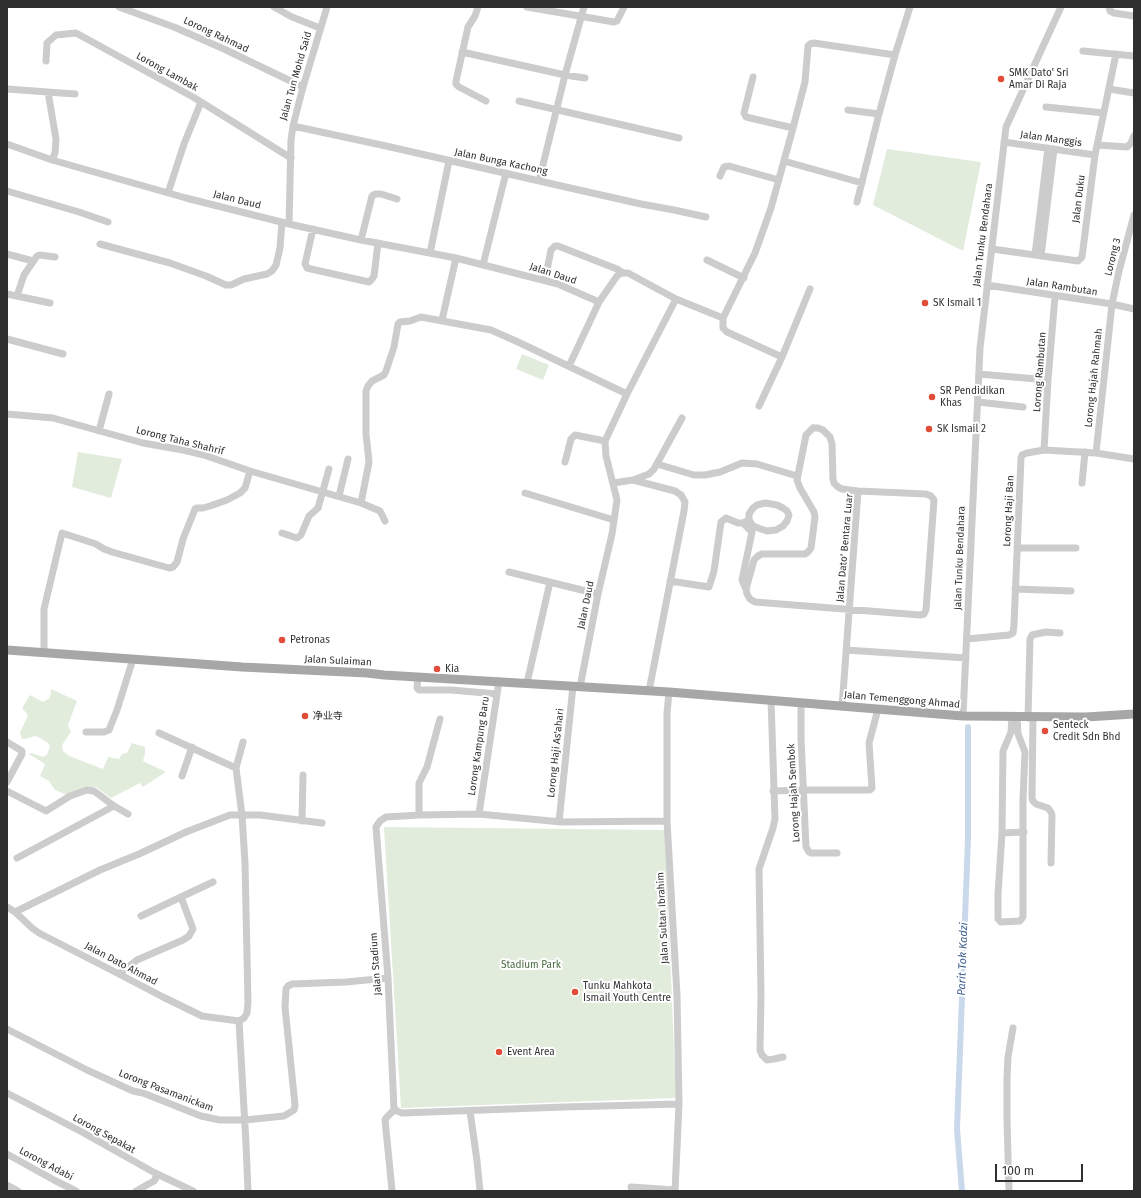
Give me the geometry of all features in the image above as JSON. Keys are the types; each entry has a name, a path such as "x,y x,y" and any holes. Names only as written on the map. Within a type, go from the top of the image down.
{"main road":[{"name":"Jalan Sulaiman","path":"7,650 248,667 669,692"},
{"name":"Jalan Temenggong Ahmad","path":"669,692 771,700 801,704 963,716 1086,718 1134,714"}],"street":[{"name":"Lorong Rahmad","path":"119,7 174,27 303,87"},
{"path":"274,7 292,17 320,28"},
{"name":"Jalan Tun Mohd Said","path":"100,244 170,263 226,285 231,285 244,278 267,274 272,271 276,265 285,223 291,158 292,126 326,7"},
{"path":"478,7 475,16 468,27 456,84 459,88 486,101"},
{"path":"527,7 614,22 617,21 624,7"},
{"path":"539,181 565,75 584,7"},
{"path":"857,202 895,54 910,7"},
{"name":"Jalan Tunku Bendahara","path":"963,716 980,348 1006,126 1061,7"},
{"path":"1108,7 1110,11 1114,13 1134,16"},
{"name":"Lorong Lambak","path":"46,61 47,43 56,35 76,33 201,102 291,158"},
{"path":"782,357 727,332 723,328 723,318 744,278 763,234 805,82 808,46 810,44 814,44 895,54"},
{"path":"1083,51 1134,56"},
{"path":"462,52 565,75 585,78"},
{"name":"Jalan Duku","path":"992,249 1078,261 1082,257 1095,155 1116,54"},
{"path":"753,77 744,113 746,117 793,128"},
{"path":"7,89 75,94"},
{"path":"1109,89 1134,93"},
{"path":"48,92 56,139 55,153 52,160"},
{"path":"519,101 679,138"},
{"path":"168,193 184,144 201,102"},
{"path":"1046,107 1104,113"},
{"path":"848,110 879,114"},
{"name":"Jalan Bunga Kachong","path":"292,126 706,218"},
{"path":"1098,145 1127,147 1131,143 1134,136"},
{"name":"Jalan Manggis","path":"1004,142 1095,155"},
{"name":"Jalan Daud","path":"7,144 52,160 168,193 285,223 361,240 456,258 545,280 558,284 599,302"},
{"path":"1038,255 1051,149"},
{"path":"430,253 449,161"},
{"path":"784,161 862,183"},
{"path":"720,176 724,167 729,166 779,180"},
{"path":"483,265 506,173"},
{"path":"7,191 108,222"},
{"path":"361,240 372,196 375,194 381,194 397,199"},
{"name":"Lorong 3","path":"1112,304 1134,215"},
{"path":"313,229 305,264 307,268 369,282 374,276 378,243"},
{"path":"545,280 551,250 555,246 617,269 622,273"},
{"path":"7,254 33,261"},
{"path":"17,296 24,275 37,256 55,257"},
{"path":"442,320 456,258"},
{"path":"707,260 744,278"},
{"path":"569,366 599,302 617,276 622,273 628,273 676,299 723,318"},
{"name":"Jalan Rambutan","path":"987,285 1112,304 1134,309"},
{"path":"759,406 782,357 810,289"},
{"path":"7,294 50,303"},
{"name":"Lorong Rambutan","path":"1044,450 1055,296"},
{"name":"Jalan Daud","path":"576,686 612,534 617,500 606,456 606,441 627,394 676,299"},
{"name":"Lorong Hajah Rahmah","path":"1096,453 1112,304"},
{"path":"361,502 369,462 367,445 366,391 372,381 384,375 386,371 394,347 398,324 400,322 410,321 421,316 491,330 627,394"},
{"path":"7,339 63,354"},
{"path":"979,374 1048,380"},
{"path":"99,431 109,394"},
{"path":"978,402 1024,407"},
{"name":"Lorong Taha Shahrif","path":"7,414 53,418 143,443 204,455 250,471 361,502 380,511 385,521"},
{"path":"613,483 633,480 649,474 657,464 682,418"},
{"path":"746,589 754,560 758,556 762,554 805,554 811,548 815,517 814,512 797,483 797,476 806,436 813,428 818,428 827,433 830,437 832,444 834,483 842,489 858,490"},
{"path":"565,462 571,439 575,435 606,441"},
{"name":"Lorong Haji Ban","path":"967,640 1009,635 1012,633 1014,625 1022,456 1027,453 1044,450 1096,453 1134,459"},
{"path":"1082,483 1085,452"},
{"path":"339,496 348,459"},
{"path":"657,464 694,475 705,475 720,472 742,463 757,464 797,476"},
{"path":"282,533 297,538 303,532 309,516 318,508 329,469"},
{"path":"44,653 44,609 62,534 96,544 112,552 169,568 173,567 177,562 183,539 195,509 203,508 227,500 240,493 245,488 250,471"},
{"path":"633,480 676,491 681,495 685,502 649,691"},
{"name":"Jalan Dato' Bentara Luar","path":"842,707 846,650 849,610 858,490 926,494 931,496 934,500 934,504 926,610 924,614 920,615 849,610"},
{"path":"525,493 614,520"},
{"path":"670,581 709,587 714,571 721,522 726,518 746,522 767,531 776,530 783,526 787,521 788,515 783,508 777,505 765,503 757,505 753,508 746,522"},
{"path":"746,522 752,532 742,580 750,599 755,602 849,610"},
{"path":"1017,548 1076,548"},
{"path":"509,572 598,594"},
{"path":"527,683 550,582"},
{"path":"1015,590 1071,591"},
{"path":"1051,863 1052,815 1048,808 1036,804 1032,798 1030,639 1032,635 1046,632 1060,633"},
{"path":"846,650 966,658"},
{"path":"86,732 104,732 109,730 133,659"},
{"path":"418,677 418,690 451,690 497,694"},
{"path":"451,690 453,679"},
{"name":"Lorong Kampung Baru","path":"480,814 499,681"},
{"name":"Lorong Haji As'ahari","path":"559,822 576,686"},
{"name":"Jalan Sultan Ibrahim","path":"669,692 667,713 667,821 676,988 679,1104 675,1191"},
{"path":"771,700 774,823 759,869 761,995 760,1050 762,1055 768,1060 783,1057"},
{"name":"Lorong Hajah Sembok","path":"801,704 801,739 806,847 811,853 837,852"},
{"path":"773,791 870,790 872,788 869,744 878,710"},
{"path":"1014,717 1018,734 1025,752 1023,917 1020,921 1001,922 998,919 1002,833 1003,751 1014,717"},
{"path":"419,815 419,783 427,767 440,719"},
{"path":"160,732 236,768"},
{"path":"7,742 22,751 22,754 7,782"},
{"path":"243,742 236,768 242,815 245,863 248,1002 247,1014 244,1018 236,1020 245,1120 248,1191"},
{"path":"182,776 192,747"},
{"path":"302,821 303,775"},
{"path":"7,791 46,811 70,796 91,790 98,793 114,806 128,814"},
{"path":"17,858 114,806"},
{"name":"Jalan Stadium","path":"395,1109 388,978 376,826 380,821 386,817 480,814 559,822 667,821"},
{"path":"15,912 100,870 186,832 230,815 260,815 322,823"},
{"path":"1002,833 1024,832"},
{"path":"141,916 213,882"},
{"path":"119,974 137,960 189,936 193,929 181,897"},
{"name":"Jalan Dato Ahmad","path":"7,908 15,912 39,933 163,997 202,1016 236,1020"},
{"name":"Lorong Pasamanickam","path":"7,1029 87,1070 133,1091 143,1093 201,1116 214,1119 245,1120 284,1116 294,1110 295,1105 286,1007 286,989 288,986 292,984 346,982 388,978"},
{"path":"1010,1191 1007,1120 1008,1057 1013,1028"},
{"name":"Lorong Sepakat","path":"7,1093 82,1132 155,1173 193,1191"},
{"path":"392,1190 385,1120 395,1109 402,1113 679,1104"},
{"path":"470,1111 480,1191"},
{"name":"Lorong Adabi","path":"7,1154 76,1191"},
{"path":"136,1191 154,1181 156,1178 155,1173"},
{"path":"7,1185 18,1191"},
{"path":"631,1187 675,1191"}],"green space":[{"path":"887,149 981,162 963,251 873,205"},
{"path":"522,354 549,365 543,380 516,369"},
{"path":"78,452 122,459 111,498 72,487"},
{"path":"51,689 77,701 68,725 71,732 62,745 63,751 69,756 103,769 108,757 119,759 122,754 127,753 132,743 145,747 143,761 166,772 143,787 140,783 111,798 96,787 88,787 67,795 55,790 49,781 40,776 45,764 29,754 31,753 43,757 47,755 50,746 48,743 35,736 22,739 20,733 28,715 22,708 30,695 43,702 50,698"},
{"name":"Stadium Park","path":"384,827 665,830 676,1098 401,1108"}],"waterway":[{"name":"Parit Tok Kadzi","path":"962,1191 957,1129 968,839 968,727"}],"place":[{"name":"SMK Dato' Sri Amar Di Raja","path":"1001,79"},
{"name":"SK Ismail 1","path":"925,303"},
{"name":"SR Pendidikan Khas","path":"932,397"},
{"name":"SK Ismail 2","path":"929,429"},
{"name":"Petronas","path":"282,640"},
{"name":"Kia","path":"437,669"},
{"name":"净业寺","path":"305,716"},
{"name":"Senteck Credit Sdn Bhd","path":"1045,731"},
{"name":"Tunku Mahkota Ismail Youth Centre","path":"575,992"},
{"name":"Event Area","path":"499,1052"}]}
